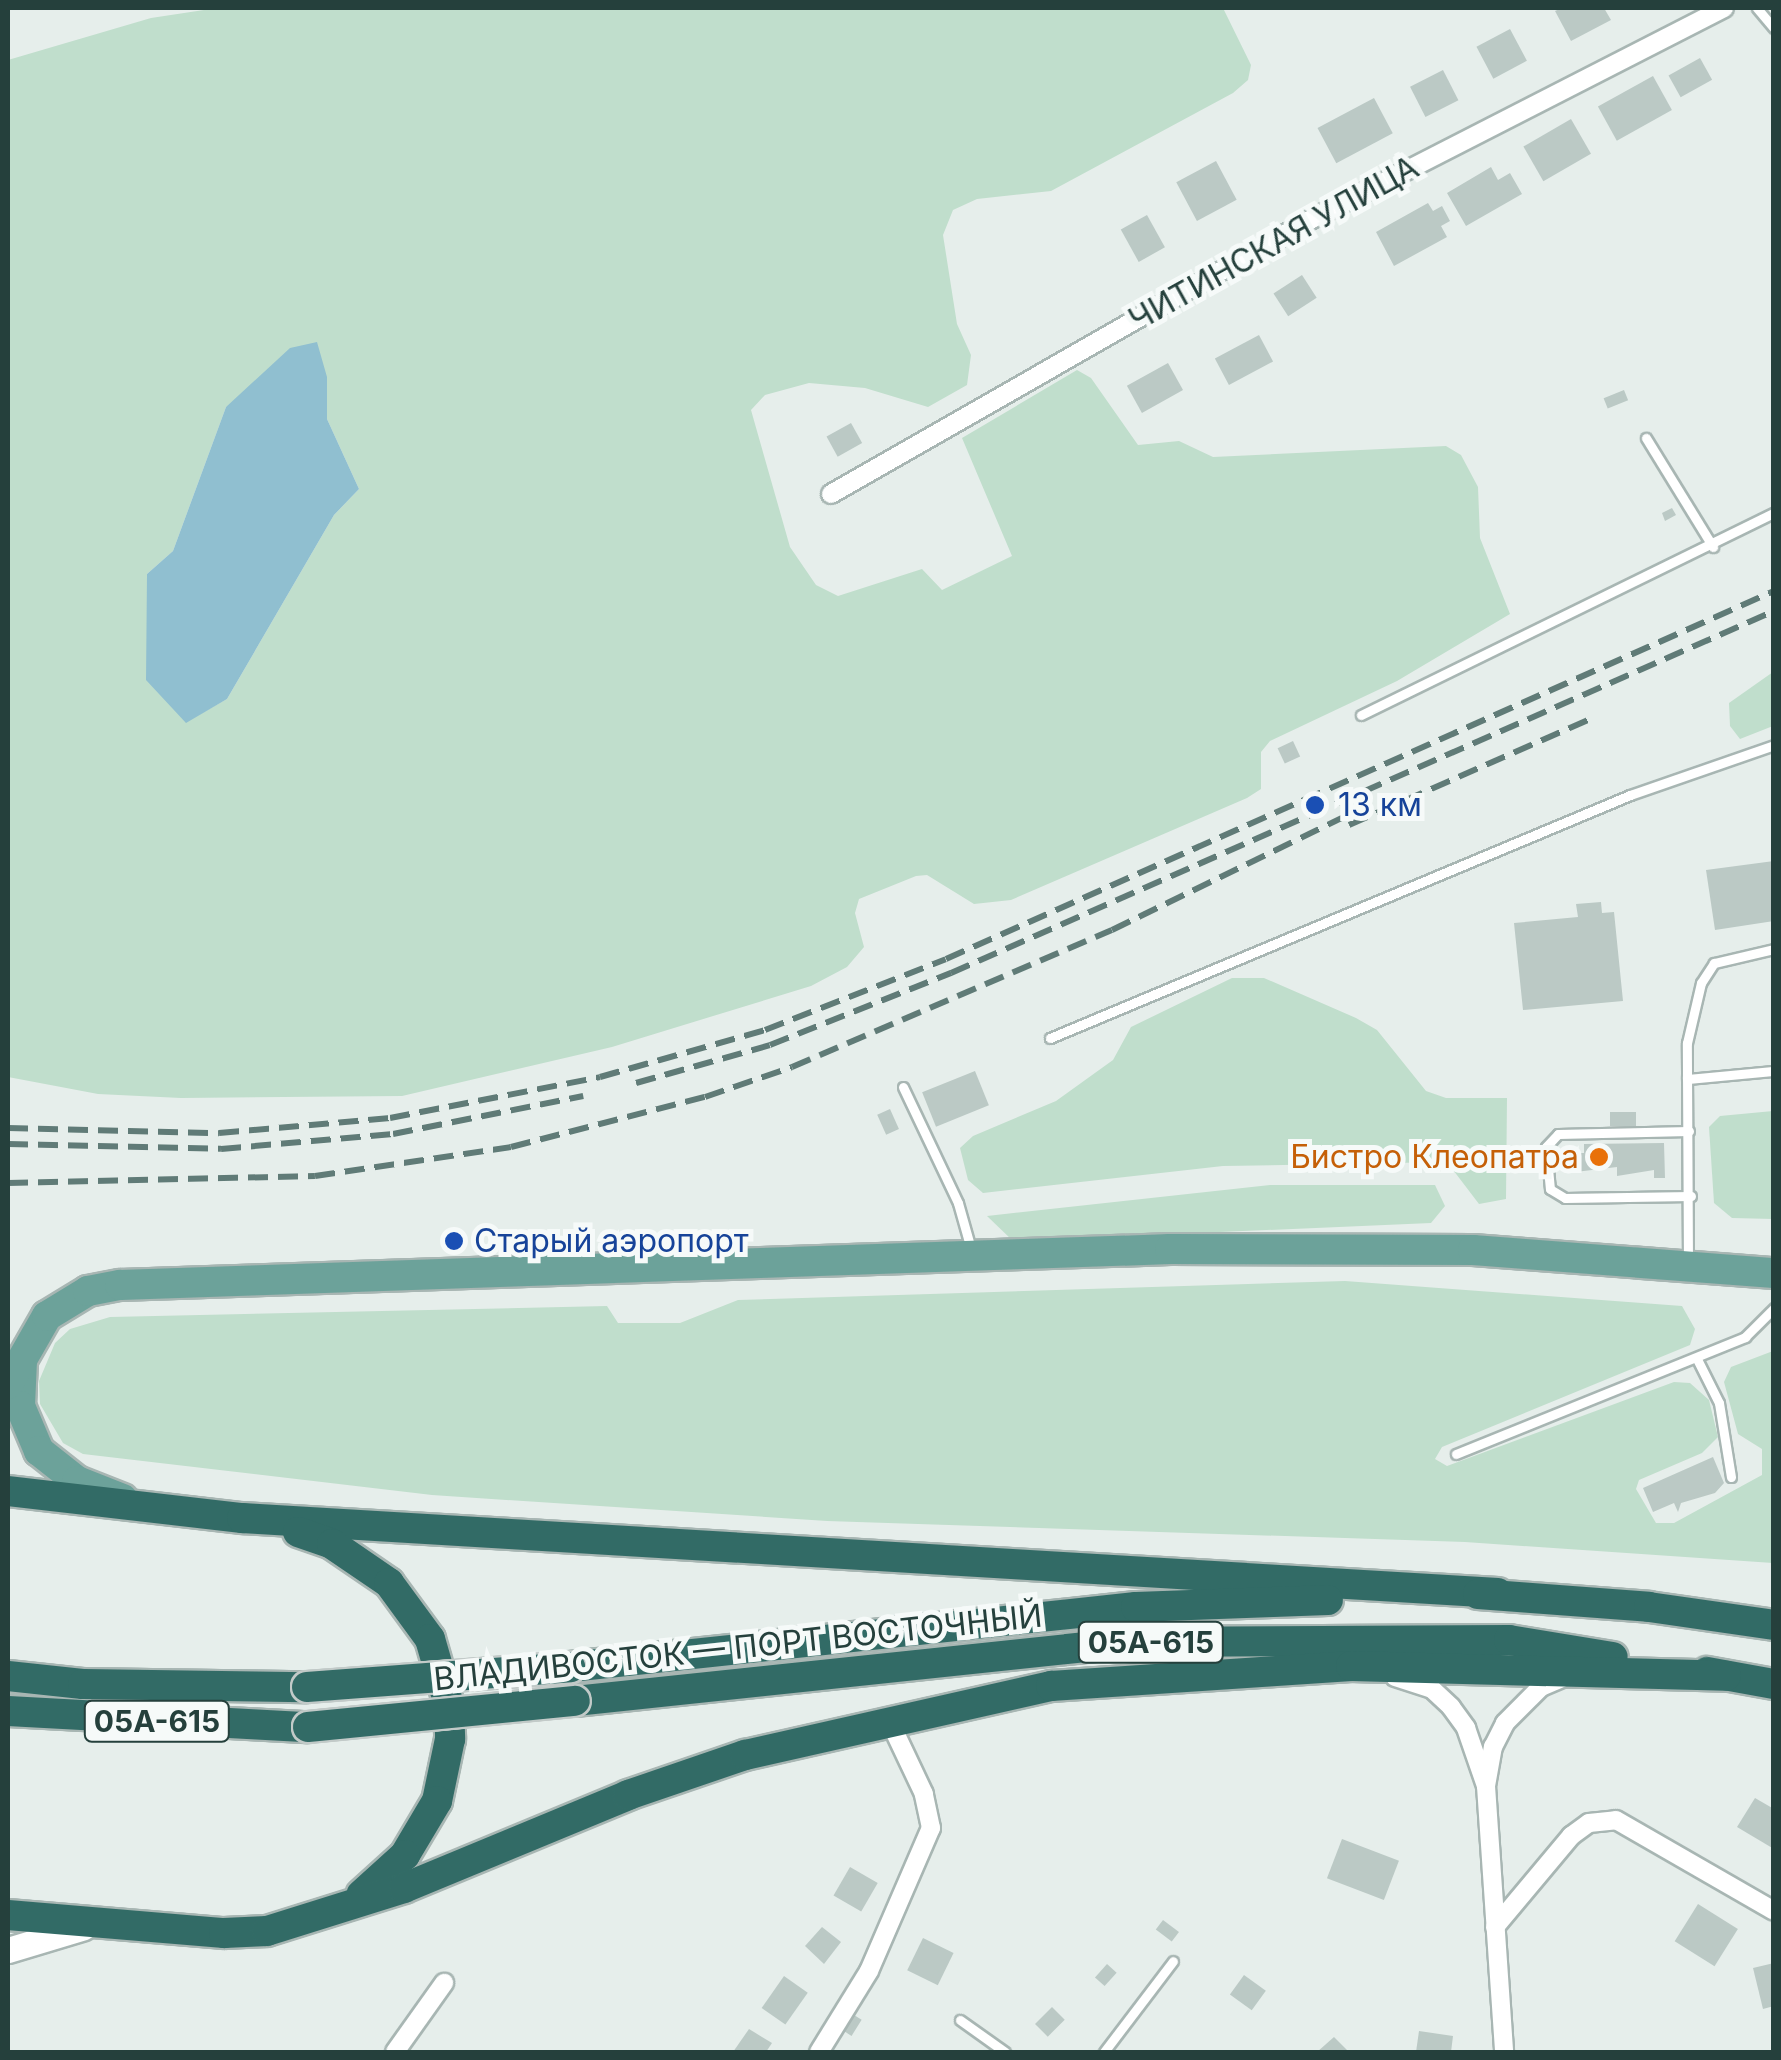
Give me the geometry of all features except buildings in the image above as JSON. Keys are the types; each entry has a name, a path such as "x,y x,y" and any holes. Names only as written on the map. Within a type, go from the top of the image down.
{"highway":[{"path":"8,1491 242,1518 1498,1593"},
{"path":"242,1518 332,1544 389,1583 430,1639 449,1705 446,1771 423,1829 371,1887 302,1922"},
{"name":"ВЛАДИВОСТОК — ПОРТ ВОСТОЧНЫЙ","path":"8,1676 83,1684 307,1687 570,1667 1136,1607 1498,1593 1774,1626"},
{"name":"ВЛАДИВОСТОК — ПОРТ ВОСТОЧНЫЙ","path":"8,1711 308,1727 1134,1642 1370,1636 1509,1640 1774,1684"},
{"path":"8,1914 224,1934 302,1922 404,1888 628,1794 745,1754 1051,1686 1350,1666 1726,1676"}],"main road":[{"path":"8,1384 37,1329 60,1306 104,1287 973,1256 1454,1250 1774,1273"},
{"path":"23,1358 20,1406 39,1450 76,1481 145,1507"},
{"path":"8,1950 94,1924"}],"street":[{"name":"ЧИТИНСКАЯ УЛИЦА","path":"831,494 1310,220 1724,8"},
{"path":"1350,1666 1432,1689 1466,1728 1486,1786"},
{"path":"1504,2052 1486,1786 1493,1747 1506,1723 1541,1688 1576,1672"},
{"path":"818,2052 869,1971 931,1828 924,1794 889,1720"},
{"path":"1495,1926 1572,1836 1588,1823 1616,1820 1774,1911"},
{"path":"395,2052 444,1983"}],"lane":[{"path":"1758,8 1774,28"},
{"path":"1646,438 1713,547"},
{"path":"1361,716 1713,547 1774,513"},
{"path":"1050,1038 1630,795 1774,745"},
{"path":"1688,1264 1687,1079 1700,982 1714,964 1774,949"},
{"path":"1687,1079 1774,1070"},
{"path":"902,1087 958,1203 973,1256"},
{"path":"1689,1131 1558,1134 1546,1147 1550,1188 1565,1198 1690,1196"},
{"path":"1456,1454 1745,1337 1774,1308"},
{"path":"1697,1359 1720,1403 1731,1477"},
{"path":"1104,2052 1173,1961"},
{"path":"960,2020 1005,2052"}],"green space":[{"path":"217,8 1223,8 1251,65 1248,80 1233,93 1051,191 977,199 953,210 943,235 957,324 971,355 967,385 928,407 865,388 809,383 765,395 751,410 790,547 816,585 838,596 922,569 942,590 1012,556 962,438 1077,370 1091,378 1138,445 1179,441 1213,457 1446,446 1461,455 1478,487 1480,538 1510,614 1397,681 1270,741 1261,752 1261,789 1247,798 1011,900 974,904 927,875 859,899 855,913 864,947 847,967 811,986 612,1047 402,1096 181,1098 98,1094 8,1077 8,60 151,18","holes":["327,377 327,419 359,489 334,515 227,699 186,722 147,574 173,551 226,407"]},
{"path":"1773,672 1773,726 1740,739 1730,726 1729,703"},
{"path":"1232,978 1264,978 1377,1030 1426,1091 1446,1098 1507,1098 1506,1199 1479,1204 1447,1162 1223,1166 983,1193 968,1180 960,1148 973,1136 1056,1101 1113,1060 1131,1027"},
{"path":"1773,1111 1773,1219 1732,1218 1714,1203 1709,1127 1720,1116"},
{"path":"1270,1185 1435,1185 1445,1206 1431,1223 1013,1241 987,1216"},
{"path":"1345,1281 1682,1306 1695,1329 1690,1345 1442,1447 1435,1459 1447,1466 1674,1382 1690,1383 1709,1400 1718,1437 1702,1453 1639,1480 1636,1489 1656,1523 1674,1523 1762,1475 1762,1449 1738,1434 1724,1382 1731,1367 1773,1351 1773,1563 1465,1542 827,1521 432,1495 83,1454 63,1443 40,1404 39,1381 55,1343 70,1329 110,1317 607,1306 618,1323 680,1323 738,1300"}],"water":[{"path":"317,342 327,377 327,419 359,489 334,515 227,699 186,723 146,680 147,574 173,551 226,407 290,348"}],"railway":[{"path":"8,1128 219,1133 390,1118 600,1077 765,1030 946,959 1774,591"},
{"path":"636,1083 770,1045 951,973 1774,611"},
{"path":"1349,825 1588,720"},
{"path":"8,1183 315,1176 511,1147 705,1097 792,1067 1112,930 1362,808"},
{"path":"8,1144 221,1149 393,1134 583,1096"}],"place":[{"name":"13 км","path":"1315,805"},
{"name":"Бистро Клеопатра","path":"1599,1157"},
{"name":"Старый аэропорт","path":"454,1241"}]}
